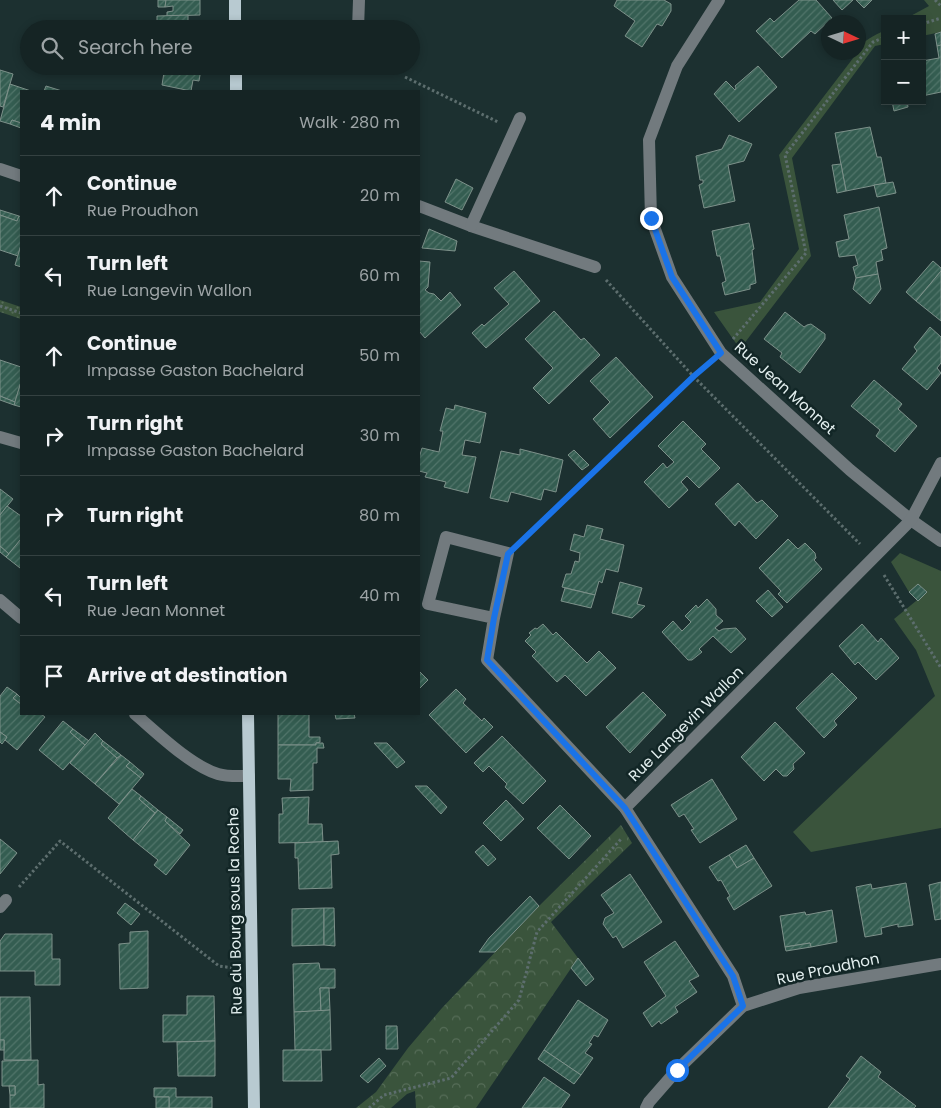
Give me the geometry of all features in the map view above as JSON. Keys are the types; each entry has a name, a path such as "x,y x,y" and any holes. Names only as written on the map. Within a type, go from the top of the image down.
{"main road":[{"path":"235,0 235,20"},
{"path":"236,75 236,90"},
{"name":"Rue du Bourg sous la Roche","path":"248,715 254,1108"}],"street":[{"path":"358,20 359,0"},
{"name":"Rue Jean Monnet","path":"719,0 677,66 649,140 651,218 672,277 721,353 850,470 911,520 941,541"},
{"path":"471,226 520,118"},
{"path":"0,170 20,176"},
{"path":"420,206 471,226 594,267"},
{"path":"0,437 20,443"},
{"name":"Rue Langevin Wallon","path":"625,808 911,520 941,463"},
{"path":"494,618 428,604 446,538 508,554 487,660 625,808 733,976 743,1006"},
{"path":"0,600 20,617"},
{"path":"136,715 175,748 204,768 218,774 249,776"},
{"name":"Rue Proudhon","path":"646,1108 677,1070 743,1006 799,988 941,964"}],"path":[{"path":"935,0 941,6"},
{"path":"926,23 941,18"},
{"path":"508,554 694,376 721,353 806,253 785,154 873,42 881,39"},
{"path":"402,75 514,130"},
{"path":"594,267 694,376 874,558 941,668"},
{"path":"0,306 20,313"},
{"path":"370,1108 384,1095 451,1078 519,1000 537,932 635,824"},
{"path":"3,904 60,841 219,966 252,970"}],"green space":[{"path":"924,0 941,0 941,32 926,35 926,15 912,15 929,6"},
{"path":"881,32 881,45 875,46 866,58 866,41"},
{"path":"852,60 865,60 792,158 811,256 740,349 714,312 760,302 799,249 779,155"},
{"path":"0,300 20,307 20,319 0,312"},
{"path":"900,553 941,571 941,828 811,852 793,832 935,696 916,650 894,619 927,592 918,584 909,592 891,562"},
{"path":"621,825 632,843 551,922 578,958 476,1108 416,1108 415,1091 407,1094 391,1108 356,1108 376,1092 408,1048 442,1008 539,906"}],"building":[{"path":"158,0 166,0 165,7 158,7"},
{"path":"166,0 200,0 200,15 167,16 167,12 173,11 173,6 165,7"},
{"path":"617,0 664,0 671,4 671,11 662,26 657,24 642,47 625,36 635,21 614,6"},
{"path":"799,0 816,0 829,15 821,15 821,28 815,34 811,31 782,58 756,31 770,18 774,22"},
{"path":"833,0 853,0 842,10"},
{"path":"856,0 872,0 864,8"},
{"path":"188,15 188,20 157,20 157,16"},
{"path":"941,32 941,45 937,46 935,34"},
{"path":"941,45 941,92 926,95 926,60 939,58 937,46"},
{"path":"758,66 777,87 739,122 714,94 726,81 735,90 735,86"},
{"path":"0,70 13,74 3,107 0,106"},
{"path":"164,75 200,75 199,81 193,80 191,90 162,85"},
{"path":"10,84 28,90 20,90 20,123 12,120 10,124 0,121"},
{"path":"46,86 59,90 44,90"},
{"path":"893,105 908,105 908,107 894,111"},
{"path":"12,120 20,123 20,128 10,124"},
{"path":"870,127 877,157 881,157 886,183 846,191 835,133"},
{"path":"729,135 752,144 744,161 728,165 735,201 704,208 699,185 703,183 703,180 700,180 696,156 722,149"},
{"path":"841,164 846,191 837,193 832,165"},
{"path":"456,179 473,188 462,210 445,202"},
{"path":"893,182 896,193 877,197 874,185"},
{"path":"879,207 887,248 881,250 883,260 876,262 878,274 856,278 853,267 858,265 855,255 839,257 836,242 849,239 844,215"},
{"path":"0,210 19,216 17,221 0,215"},
{"path":"0,215 17,221 20,216 20,249 18,256 0,250"},
{"path":"749,223 754,249 752,250 756,283 750,285 750,289 725,295 722,283 726,281 720,256 717,256 712,231"},
{"path":"429,229 457,241 455,251 422,248"},
{"path":"20,248 20,267 15,265"},
{"path":"420,261 430,262 428,287 425,290 434,294 441,301 450,292 461,305 425,338 420,332"},
{"path":"933,261 941,268 941,271 916,301 906,292"},
{"path":"514,271 540,301 486,348 472,333 482,324 484,326 509,304 494,288"},
{"path":"941,271 941,321 916,301"},
{"path":"878,274 881,289 870,304 853,289 856,278"},
{"path":"554,311 581,340 584,338 600,355 549,404 533,388 553,368 525,339"},
{"path":"785,312 804,327 811,324 825,334 825,339 800,373 780,357 782,353 764,339"},
{"path":"930,327 941,337 941,363 937,368 941,373 927,390 902,369 917,351 914,347"},
{"path":"616,357 653,397 610,438 593,419 610,402 590,381"},
{"path":"0,360 20,367 20,385 15,402 0,396"},
{"path":"874,380 902,404 898,409 917,426 895,452 876,436 880,430 851,406"},
{"path":"20,385 20,407 14,405"},
{"path":"0,396 15,402 14,405 0,400"},
{"path":"455,405 486,413 480,443 465,440 462,455 476,457 468,493 444,487 446,482 425,477 427,473 420,471 422,448 439,452 443,431 440,431 446,408 454,410"},
{"path":"683,421 706,444 701,449 720,468 699,488 687,476 681,482 688,490 669,508 644,482 663,463 667,468 674,462 658,446"},
{"path":"520,449 563,460 556,492 544,489 541,500 511,492 508,502 490,498 501,451 520,455"},
{"path":"574,450 589,465 582,470 568,455"},
{"path":"738,483 757,503 762,500 778,516 756,539 739,521 735,526 715,504"},
{"path":"0,489 13,499 0,515"},
{"path":"7,506 20,515 20,540 9,554 0,546 0,515"},
{"path":"587,525 603,529 600,539 624,545 618,572 606,569 602,583 599,581 595,595 562,587 566,574 571,574 575,561 579,562 580,553 570,550 574,534 584,537"},
{"path":"788,539 798,549 805,543 815,553 816,558 814,560 822,569 787,603 778,594 781,591 759,568"},
{"path":"20,540 20,568 6,557"},
{"path":"0,546 9,554 6,557 0,552"},
{"path":"620,582 642,588 637,604 645,606 632,618 612,613"},
{"path":"918,584 927,592 918,601 909,592"},
{"path":"565,588 595,595 591,608 561,601"},
{"path":"768,590 783,607 772,617 756,601"},
{"path":"707,599 716,609 716,615 723,621 715,628 719,631 736,628 746,639 731,653 713,636 699,649 702,652 692,660 688,660 662,632 673,621 682,631 691,622 685,616 696,605 698,608"},
{"path":"543,624 553,635 556,632 587,663 599,651 616,668 586,696 565,675 557,682 532,656 536,652 525,641 531,635 529,633"},
{"path":"862,624 878,642 881,638 899,658 876,680 858,662 855,665 839,646"},
{"path":"420,672 428,680 420,688"},
{"path":"832,673 857,698 834,721 837,725 824,738 796,708"},
{"path":"7,687 17,694 13,698 20,703 20,715 42,715 45,717 17,750 5,740 7,737 0,732 0,696"},
{"path":"456,689 466,699 463,703 482,721 484,718 493,727 466,753 429,715"},
{"path":"643,692 666,715 630,753 606,727"},
{"path":"17,694 20,697 20,703 13,698"},
{"path":"278,715 309,715 309,737 320,737 320,742 316,743 316,745 278,745"},
{"path":"335,715 354,715 355,718 336,719"},
{"path":"63,721 73,729 70,732 85,745 63,770 39,750"},
{"path":"775,722 805,753 793,764 794,769 787,776 783,776 776,769 764,781 741,757"},
{"path":"73,729 89,741 85,745 70,732"},
{"path":"0,732 7,737 2,744 0,742"},
{"path":"95,733 103,741 101,744 117,758 95,784 70,763"},
{"path":"502,736 546,781 523,804 505,787 507,784 489,766 483,772 474,763"},
{"path":"103,741 121,755 117,758 101,744"},
{"path":"316,743 323,743 324,748 317,748 317,763 313,763 313,790 290,791 291,779 278,779 278,745 316,745"},
{"path":"374,743 387,743 405,762 397,768"},
{"path":"121,755 130,762 126,766 141,778 119,804 95,784"},
{"path":"130,762 144,774 141,778 126,766"},
{"path":"712,779 737,819 700,843 691,830 694,829 684,814 679,817 671,805"},
{"path":"415,786 427,786 447,807 441,814"},
{"path":"132,789 141,796 139,799 155,813 133,840 108,818"},
{"path":"141,796 158,810 155,813 139,799"},
{"path":"309,797 308,824 322,824 323,842 279,843 279,814 283,814 282,798"},
{"path":"506,800 524,819 501,841 483,823"},
{"path":"560,805 591,836 569,859 537,828"},
{"path":"158,810 167,817 165,821 190,845 166,875 154,865 158,860 133,840"},
{"path":"167,817 183,830 180,834 165,821"},
{"path":"0,839 17,853 0,874"},
{"path":"338,841 339,854 331,855 332,888 299,889 298,858 295,858 295,843"},
{"path":"483,845 496,859 488,866 475,852"},
{"path":"746,845 754,858 737,868 729,855"},
{"path":"729,855 737,868 754,858 772,886 734,910 727,898 730,896 721,880 718,881 709,867"},
{"path":"630,874 662,922 623,948 616,936 613,938 603,924 605,918 614,913 601,895"},
{"path":"941,882 941,919 935,920 929,885"},
{"path":"906,883 913,925 898,927 898,924 881,928 882,934 865,937 856,887 871,884 872,889"},
{"path":"530,896 539,906 495,952 479,952 489,938"},
{"path":"125,903 140,914 131,925 117,913"},
{"path":"324,908 324,945 292,946 292,909"},
{"path":"324,908 334,908 335,946 324,945"},
{"path":"832,910 837,942 811,947 810,943 785,947 780,916 805,912 806,915"},
{"path":"148,931 148,988 120,989 119,944 130,943 130,932"},
{"path":"5,934 52,934 52,959 60,959 60,985 35,985 35,971 0,971 0,941"},
{"path":"675,941 699,976 689,981 697,992 675,1007 678,1012 661,1024 659,1021 652,1027 643,1013 666,996 644,962"},
{"path":"810,943 811,947 786,951 785,947"},
{"path":"578,958 594,979 586,986 571,968"},
{"path":"319,963 320,969 335,969 335,988 320,988 321,1011 294,1012 293,964"},
{"path":"320,988 329,988 330,1010 321,1011"},
{"path":"187,996 214,996 215,1041 163,1042 163,1015 187,1015"},
{"path":"0,997 30,997 31,1060 4,1060 4,1040 0,1040"},
{"path":"578,1000 608,1020 598,1037 594,1035 589,1043 592,1044 585,1053 593,1058 581,1075 544,1050"},
{"path":"330,1010 331,1050 295,1050 294,1012"},
{"path":"386,1026 397,1026 398,1049 386,1049"},
{"path":"0,1040 4,1040 4,1050 0,1050"},
{"path":"215,1041 215,1076 178,1076 177,1042"},
{"path":"283,1050 321,1050 322,1081 283,1081"},
{"path":"544,1050 581,1075 574,1084 538,1059"},
{"path":"861,1056 881,1072 878,1077 916,1106 914,1108 828,1108 850,1079 846,1076"},
{"path":"379,1058 386,1066 368,1083 360,1076"},
{"path":"38,1060 38,1085 44,1084 44,1108 10,1108 10,1095 15,1095 15,1086 2,1086 2,1061"},
{"path":"544,1077 570,1095 561,1108 522,1108"},
{"path":"9,1086 15,1086 15,1095 10,1095"},
{"path":"154,1088 176,1088 176,1097 212,1097 212,1108 169,1108 169,1097 154,1097"},
{"path":"156,1097 169,1097 169,1108 156,1108"}],"route":[{"path":"651,218 672,277 721,353 694,376 508,554 487,660 625,808 733,976 743,1006 677,1070"}]}
